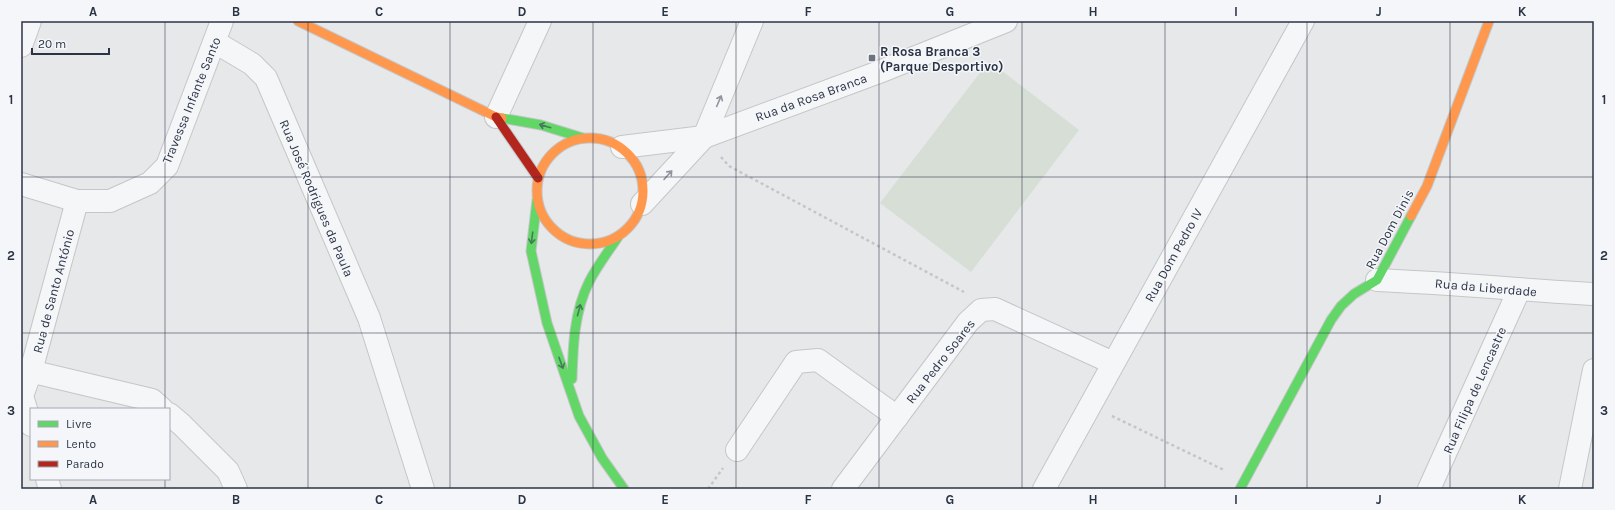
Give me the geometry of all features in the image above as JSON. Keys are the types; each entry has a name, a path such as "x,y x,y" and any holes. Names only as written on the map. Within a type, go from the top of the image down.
{"street":[{"path":"21,46 30,21"},
{"name":"Travessa Infante Santo","path":"21,184 77,201 110,201 150,183 167,166 222,21"},
{"path":"298,21 496,117 541,125 582,138 603,139 622,148 634,159 641,173 644,188 642,204 637,217 629,228 618,237 589,282 579,309 573,337 571,390"},
{"path":"496,117 540,21"},
{"path":"704,137 752,21"},
{"name":"Rua da Rosa Branca","path":"622,148 704,137 880,72 1006,21"},
{"name":"Rua Dom Pedro IV","path":"1044,489 1089,405 1303,21"},
{"name":"Rua Dom Dinis","path":"1240,489 1331,320 1341,306 1354,294 1377,280 1427,186 1489,21"},
{"name":"Rua José Rodrigues da Paula","path":"215,42 252,64 266,78 369,318 423,489"},
{"path":"496,117 538,178"},
{"name":"Rua da Rosa Branca","path":"642,204 704,137"},
{"path":"582,138 568,142 554,151 544,164 538,178 531,251 547,323 579,416 602,458 624,489"},
{"path":"537,199 542,216 553,230 567,240 584,244 602,243 618,237"},
{"name":"Rua de Santo António","path":"30,423 22,396 26,370 77,201"},
{"name":"Rua da Liberdade","path":"1377,280 1430,282 1519,290 1594,294"},
{"name":"Rua Filipa de Lencastre","path":"1429,489 1519,290"},
{"path":"995,309 1113,363"},
{"name":"Rua Pedro Soares","path":"843,489 968,322 981,310 995,309"},
{"path":"737,450 796,362 818,360 897,417"},
{"path":"26,370 152,400 161,408"},
{"path":"1570,489 1594,370"},
{"path":"170,415 228,472 236,489"}],"path":[{"path":"704,137 729,166 995,309"},
{"path":"1089,405 1245,480"}],"shaded area":[{"path":"989,61 1079,130 971,272 880,203"}],"traffic: fast":[{"path":"502,118 541,125 583,138"},
{"path":"537,200 531,251 547,323 579,416 602,458 624,489"},
{"path":"1240,489 1331,320 1341,306 1354,294 1377,280 1411,216"},
{"path":"572,379 575,329 580,305 592,276 618,237"}],"traffic: slow":[{"path":"298,21 496,117 502,118"},
{"path":"1411,216 1427,186 1489,21"},
{"path":"590,138 610,142 628,153 639,171 643,191 639,211 628,229 610,240 590,244 570,240 552,229 541,211 537,191 541,171 552,153 570,142 590,138"}],"traffic: jam":[{"path":"496,117 538,178"}],"place":[{"name":"R Rosa Branca 3 (Parque Desportivo)","path":"872,58"}]}
